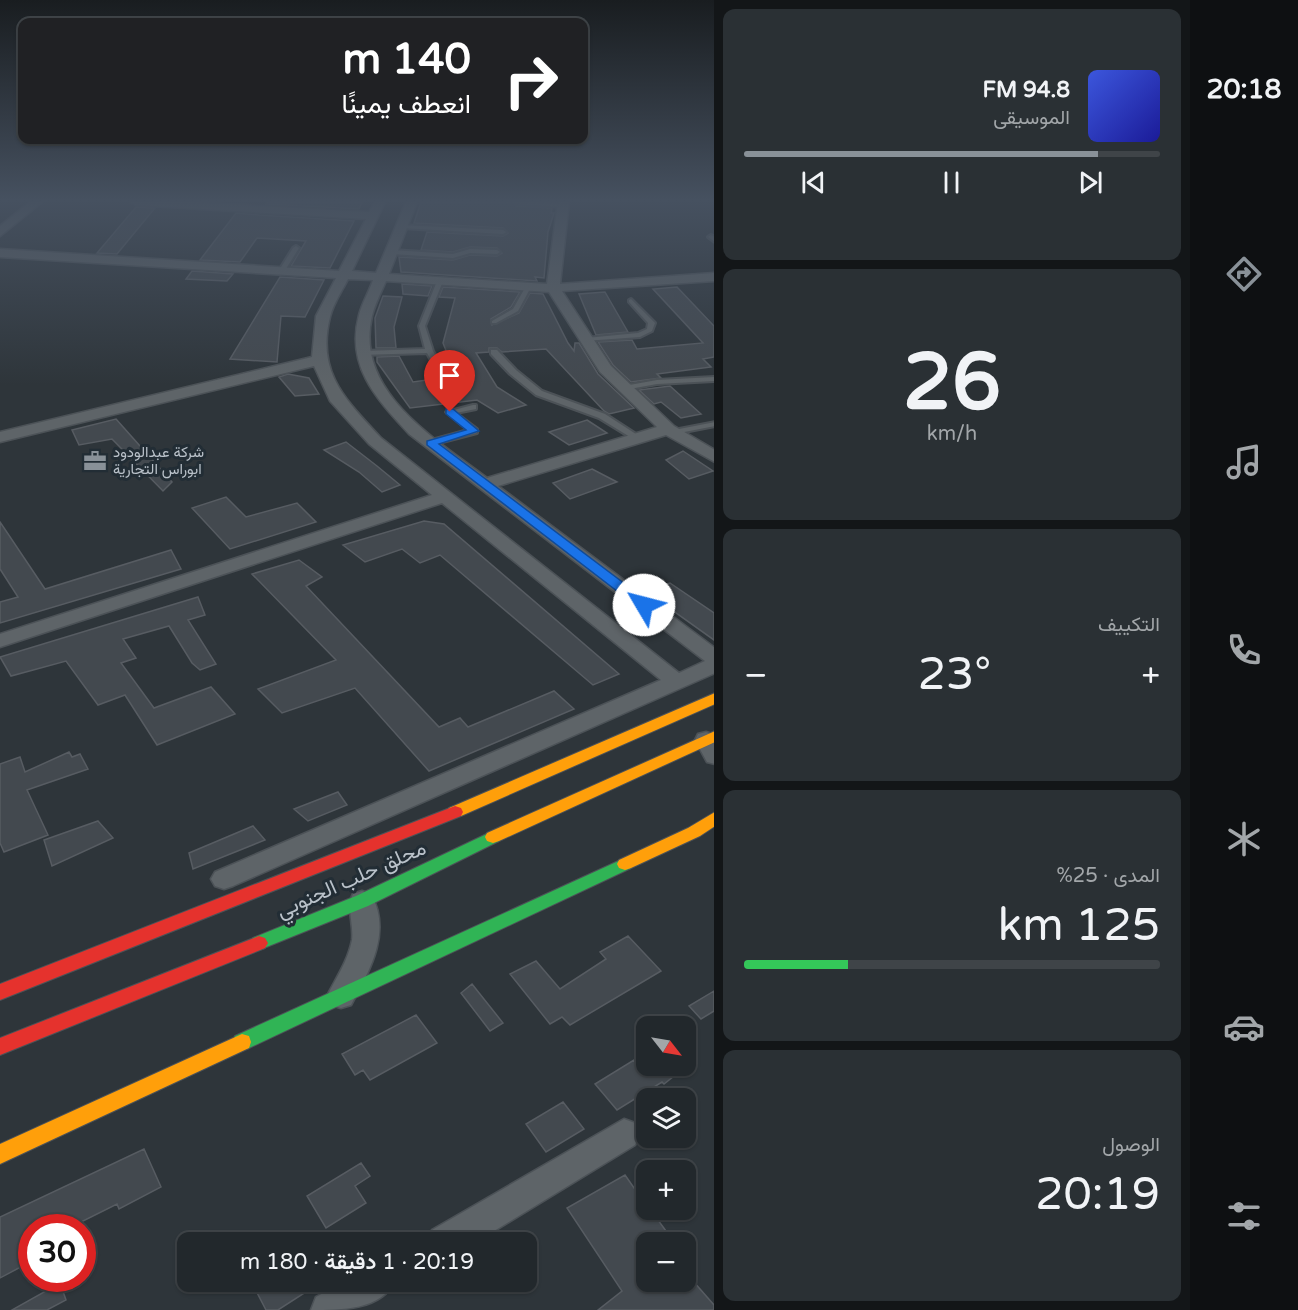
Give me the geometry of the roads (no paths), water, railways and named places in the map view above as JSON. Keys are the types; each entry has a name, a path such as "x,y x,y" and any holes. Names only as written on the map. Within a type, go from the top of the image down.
{"main road":[{"path":"0,992 420,827 714,698"},
{"name":"محلق حلب الجنوبي","path":"0,1047 362,901 447,858 712,744"},
{"path":"0,1154 694,832 714,818"}],"street":[{"path":"150,263 554,288 714,277"},
{"path":"349,263 323,316 319,360 335,398 375,441 677,682"},
{"path":"387,263 365,316 363,353 378,391 415,430 431,443 714,659"},
{"path":"557,263 554,288 605,369 671,431 714,457"},
{"path":"0,437 319,360"},
{"path":"485,484 638,438 671,431"},
{"path":"0,641 443,497"},
{"path":"224,879 714,665"},
{"path":"341,996 366,945 368,922 362,901"},
{"path":"461,1232 624,1134"},
{"path":"329,1310 359,1292"}],"lane":[{"path":"281,272 287,263"},
{"path":"440,282 422,326 429,351 443,375"},
{"path":"494,322 516,310 528,287"},
{"path":"586,340 640,335 650,330 652,323 631,301"},
{"path":"363,353 429,351"},
{"path":"494,352 513,372 539,393 602,416 638,438"},
{"path":"624,388 657,382 714,379"},
{"path":"431,443 474,431 450,412 473,407"},
{"path":"671,431 714,424"}],"place":[{"name":"شركة عبدالودود ابوراس التجارية","path":"95,461"}]}
